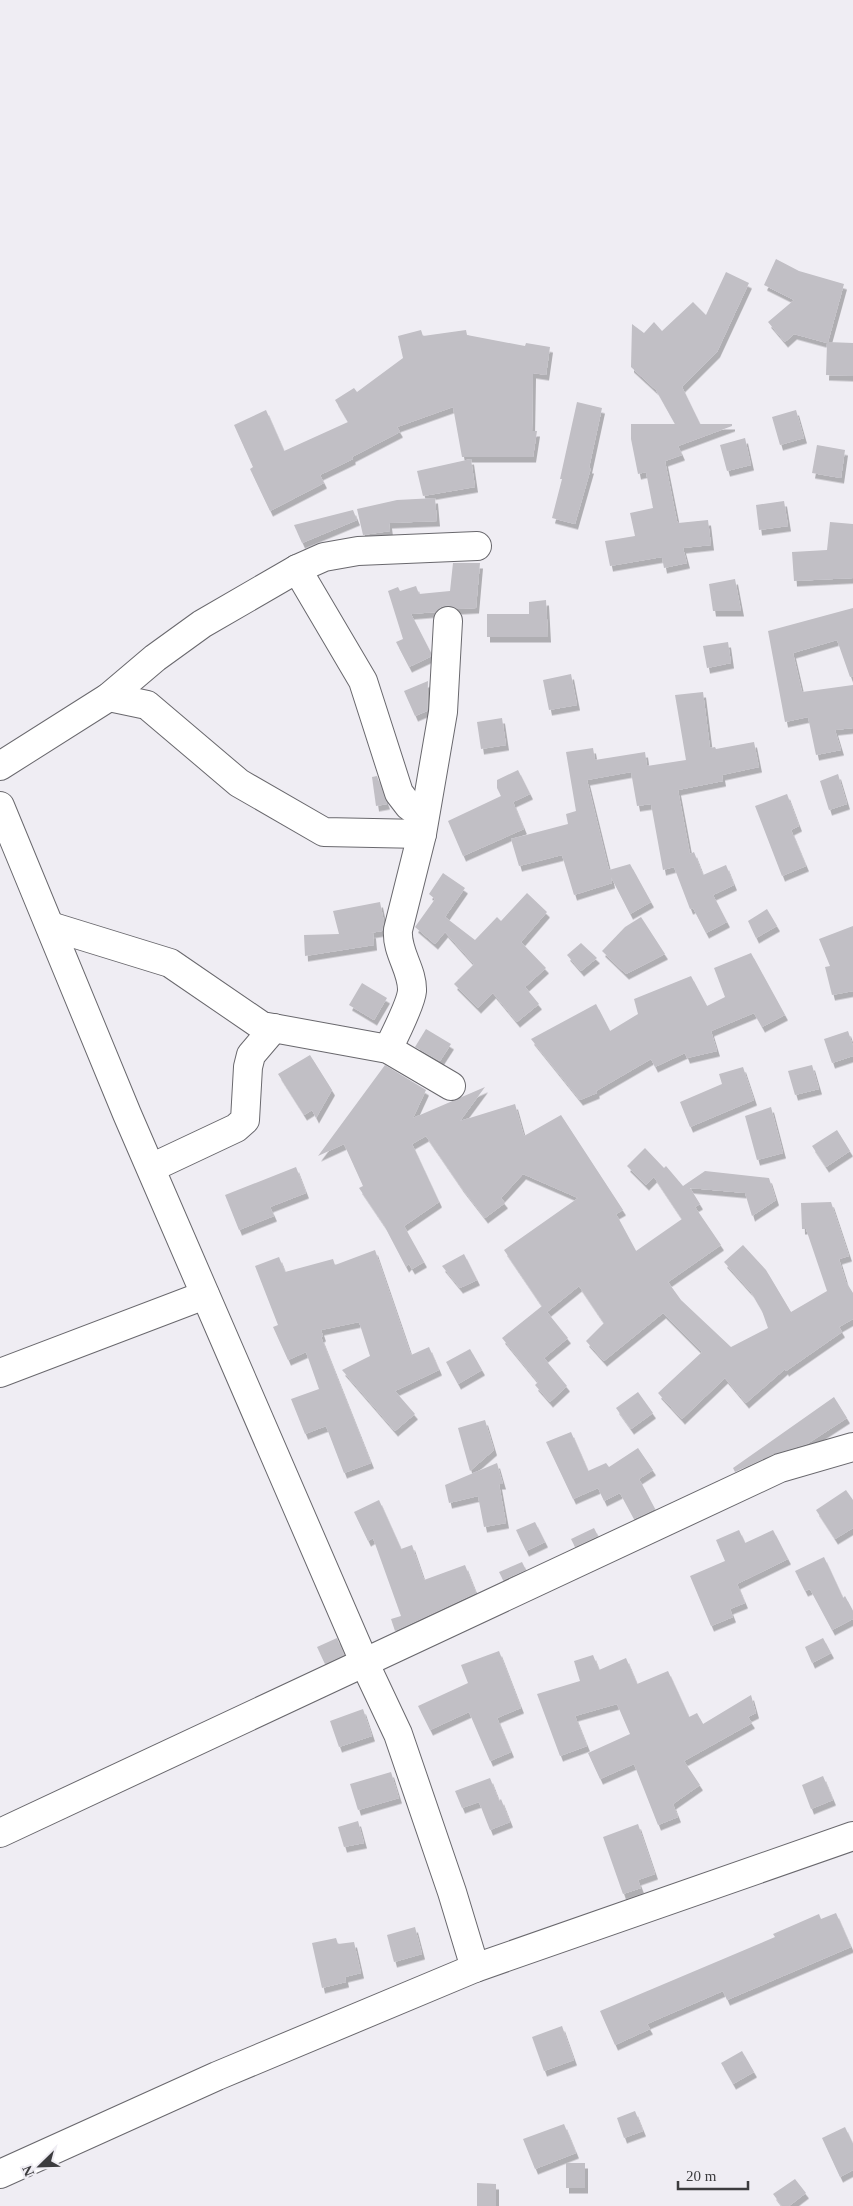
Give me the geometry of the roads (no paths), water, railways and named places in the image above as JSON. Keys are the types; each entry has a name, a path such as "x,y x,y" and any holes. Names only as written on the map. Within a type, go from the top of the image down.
{"street":[{"path":"0,766 109,697 155,658 202,624 297,569 324,557 358,552 477,546"},
{"path":"297,569 363,681 399,793 423,826"},
{"path":"388,1050 412,993 411,982 397,942 398,930 423,826 442,712 448,621"},
{"path":"109,697 147,705 239,783 324,832 423,826"},
{"path":"0,806 150,1168 365,1664 398,1734 449,1882 475,1968"},
{"path":"50,926 170,963 262,1026 388,1050 451,1086"},
{"path":"150,1168 236,1128 245,1120 248,1068 251,1055 274,1028"},
{"path":"0,1373 205,1295"},
{"path":"0,1833 365,1664 780,1468 853,1447"},
{"path":"0,2174 217,2076 475,1968 853,1836"}]}
